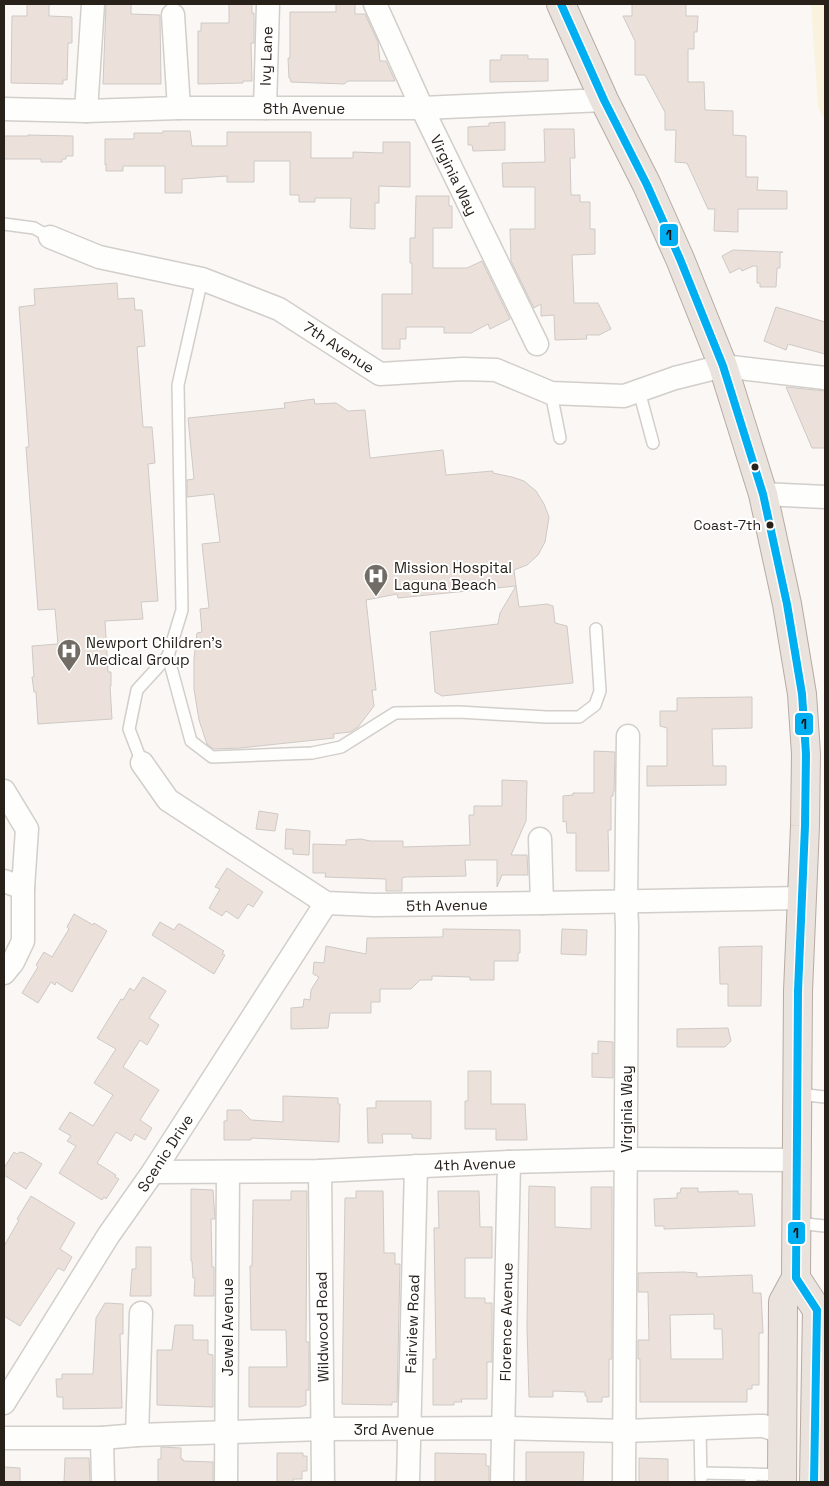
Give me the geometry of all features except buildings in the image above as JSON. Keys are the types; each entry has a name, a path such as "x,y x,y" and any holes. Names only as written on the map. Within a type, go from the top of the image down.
{"highway":[{"path":"561,4 604,100 680,259 723,366 763,494 787,604 802,694 806,754 798,990 796,1278 783,1302 782,1422 804,1474"},
{"path":"796,1278 817,1310 820,1412 804,1474"},
{"path":"782,1422 820,1412"}],"street":[{"path":"86,111 93,4"},
{"name":"Ivy Lane","path":"265,108 268,4"},
{"name":"Virginia Way","path":"375,4 422,108 537,344"},
{"path":"173,15 179,108"},
{"name":"8th Avenue","path":"4,109 86,111 179,108 422,108 604,100"},
{"name":"7th Avenue","path":"50,237 99,256 202,279 279,309 380,374 463,369 496,370 551,392 624,396 675,378 723,366"},
{"path":"723,366 825,378"},
{"path":"763,494 825,497"},
{"name":"Virginia Way","path":"624,1482 628,736"},
{"path":"142,763 168,800 326,903"},
{"path":"4,791 28,829 13,884 23,941 14,962 4,973"},
{"path":"540,839 542,904"},
{"name":"5th Avenue","path":"326,903 374,905 542,904 802,898"},
{"name":"Scenic Drive","path":"4,1403 108,1236 153,1172 326,903"},
{"name":"4th Avenue","path":"153,1172 320,1171 509,1162 626,1159 797,1160"},
{"name":"Florence Avenue","path":"502,1482 509,1162"},
{"name":"Fairview Road","path":"408,1482 416,1166"},
{"name":"Wildwood Road","path":"320,1171 323,1482"},
{"name":"Jewel Avenue","path":"226,1482 228,1172"},
{"path":"137,1435 141,1313"},
{"name":"3rd Avenue","path":"4,1438 102,1438 137,1435 323,1429 503,1428 625,1431 764,1426 782,1422"},
{"path":"102,1438 103,1482"}],"lane":[{"path":"4,224 34,228 50,237"},
{"path":"142,763 129,729 137,690 168,656 182,610 178,385 202,279"},
{"path":"639,391 652,443"},
{"path":"551,392 560,438"},
{"path":"168,656 191,740 212,757 312,753 341,747 394,713 458,712 546,718 579,717 596,705 600,691 596,629"},
{"path":"798,1094 825,1097"},
{"path":"796,1223 825,1226"},
{"path":"700,1428 701,1478 751,1478 804,1474"}],"sand":[{"path":"811,4 825,4 825,121 818,107"}],"transit line":[{"name":"1","path":"561,4 604,100 647,185 680,259 723,366 763,494 787,604 802,694 806,754 798,991 796,1278 817,1310 814,1482"}],"place":[{"name":"Coast-7th","path":"770,525"},
{"name":"Mission Hospital Laguna Beach","path":"376,597"},
{"name":"Newport Children's Medical Group","path":"69,672"}]}
